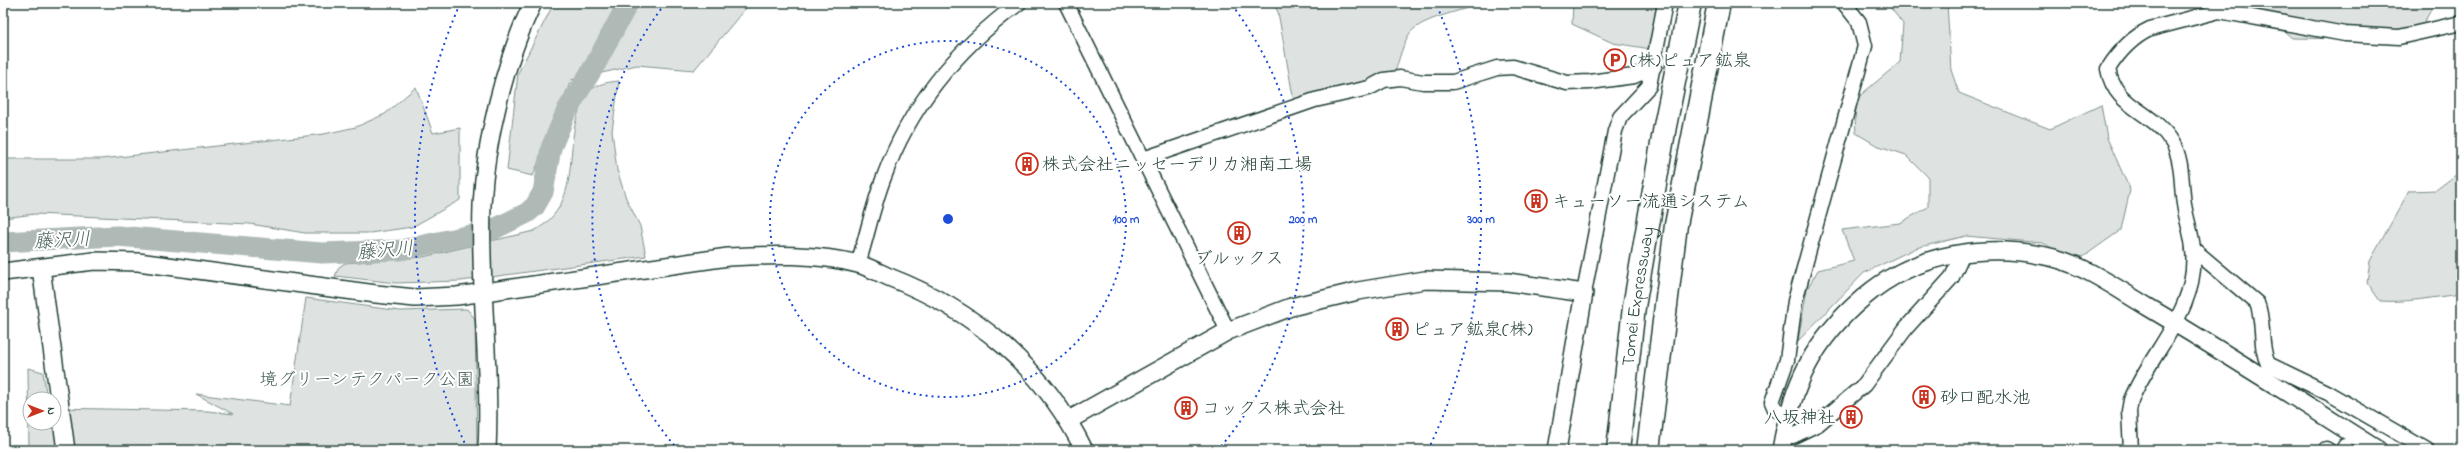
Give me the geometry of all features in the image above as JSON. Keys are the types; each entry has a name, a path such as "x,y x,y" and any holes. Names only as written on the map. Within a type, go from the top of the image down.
{"highway":[{"name":"Tomei Expressway","path":"1618,450 1636,300 1665,126 1690,3"},
{"name":"Tomei Expressway","path":"1648,450 1676,225 1719,3"}],"street":[{"path":"487,450 482,204 494,123 522,25 533,3"},
{"path":"858,264 884,177 906,130 925,97 944,71 988,26 1019,3"},
{"path":"1066,3 1228,331"},
{"path":"1557,450 1584,292 1615,131 1620,117 1649,86 1654,67 1665,3"},
{"path":"1787,415 1775,409 1772,402 1787,360 1795,301 1865,46 1859,22 1844,3"},
{"path":"2131,450 2129,417 2131,400 2176,323 2192,272 2193,249 2184,207 2178,158 2173,142 2160,127 2118,94 2111,84 2108,69 2115,59 2140,34 2150,29 2219,11 2345,34 2398,37 2461,23"},
{"path":"1142,159 1315,100 1370,88 1384,80 1400,78 1423,82 1453,82 1497,68 1513,67 1567,83 1590,82 1634,76 1654,67"},
{"path":"2193,249 2256,303 2260,312 2265,370"},
{"path":"1783,442 1787,415 1802,375 1813,352 1842,316 1877,286 1903,272 1934,259 1963,253 2011,250 2055,259 2083,269 2176,323 2265,370 2378,450"},
{"path":"1783,442 1818,424 1864,385 1906,328 1952,277 1963,253"},
{"path":"3,272 94,261 138,262 415,298 457,296 483,291 728,258 771,255 814,258 858,264 946,302 988,332 1047,390 1069,420 1084,450"},
{"path":"41,268 66,450"},
{"path":"1069,420 1228,331 1291,307 1358,291 1426,280 1508,282 1584,292"},
{"path":"2265,370 2328,392 2427,450"}],"green space":[{"path":"554,3 750,3 694,70 637,65 571,80 533,176 507,170 518,73"},
{"path":"1273,3 1480,3 1430,20 1413,30 1403,46 1393,78 1294,102 1278,12"},
{"path":"1573,3 1658,3 1651,49 1613,43 1572,24"},
{"path":"1887,3 1947,3 1951,70 1959,93 2050,129 2101,105 2107,138 2130,190 2121,230 2083,257 2059,252 2043,243 1966,236 1916,248 1864,273 1798,341 1807,289 1818,270 1854,261 1842,230 1900,223 1928,207 1928,177 1906,155 1876,145 1856,133 1855,119 1857,98 1900,62 1903,24"},
{"path":"2251,3 2435,3 2414,40 2292,38"},
{"path":"619,81 612,131 617,170 626,198 640,226 646,256 461,281 396,283 335,276 339,267 345,263 423,257 534,231 551,218 561,204 567,187 574,133 578,115 585,98 590,91 598,85"},
{"path":"416,87 433,133 460,128 460,200 412,227 370,233 305,233 250,224 35,214 3,218 3,159 101,159 324,134 356,127 385,114"},
{"path":"2461,171 2461,294 2410,300 2380,301 2367,282 2370,261 2409,191 2436,190"},
{"name":"境グリーンテクパーク公園","path":"306,298 400,311 467,309 475,319 477,450 29,450 29,431 62,431 62,408 208,411 233,414 196,394 290,406"},
{"name":"境グリーンテクパーク公園","path":"28,368 43,372 46,391 28,391"}],"waterway":[{"name":"藤沢川","path":"3,242 117,236 322,253 401,250 490,231 527,213 535,206 543,192 551,148 567,110 595,65 628,3"}],"place":[{"name":"(株)ピュア鉱泉","path":"1615,60"},
{"name":"株式会社ニッセーデリカ湘南工場","path":"1027,164"},
{"name":"キューソー流通システム","path":"1536,201"},
{"name":"ブルックス","path":"1239,233"},
{"name":"ピュア鉱泉(株)","path":"1397,329"},
{"name":"砂口配水池","path":"1924,397"},
{"name":"コックス株式会社","path":"1186,408"},
{"name":"八坂神社","path":"1851,417"}]}
